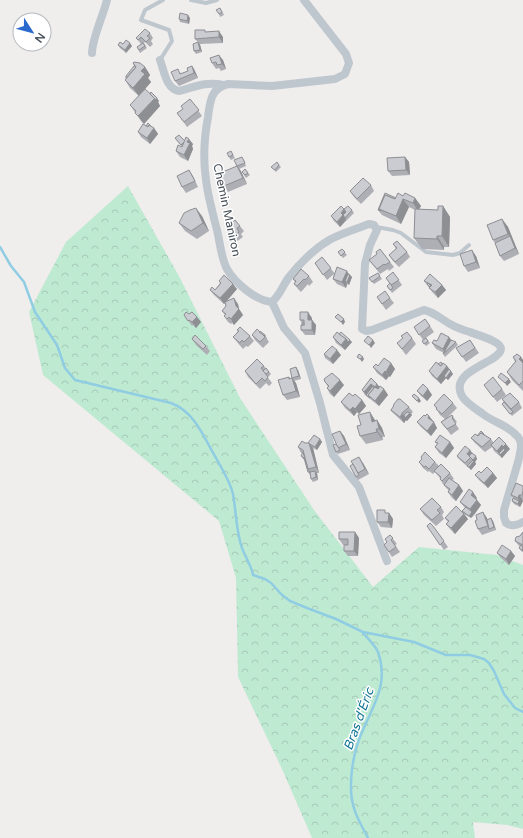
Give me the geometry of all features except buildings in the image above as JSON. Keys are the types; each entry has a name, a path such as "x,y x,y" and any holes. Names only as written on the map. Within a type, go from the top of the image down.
{"street":[{"path":"92,53 92,46 104,14 107,0"},
{"path":"160,60 169,86 175,91 207,83 223,85 233,83 272,86 335,79 345,74 349,63 346,54 304,0"},
{"name":"Chemin Maniron","path":"223,85 215,90 211,98 204,136 206,181 219,240 226,268 238,283 265,302 272,302"},
{"path":"387,561 359,487 333,455 320,403 304,353 284,328 272,302 290,276 307,257 319,247 332,239 369,224 374,225 377,230 370,245 365,264 361,323 362,329 366,331 372,330 424,310 430,311 451,324 493,341 499,345 500,351 498,354 466,376 461,384 461,391 464,398 471,404 487,417 509,428 518,436 520,440 521,445 519,459 504,510 504,517 506,523 509,525 517,525 523,522"}],"lane":[{"path":"160,60 172,42 169,30 141,20 145,10 163,0"},
{"path":"191,0 206,3 217,0"},
{"path":"376,227 401,233 426,252 453,255 460,253 469,245"}],"green space":[{"path":"128,186 180,278 240,398 314,510 373,587 419,547 497,555 523,565 523,829 507,825 473,822 475,838 312,838 282,769 238,677 236,578 219,521 43,375 29,312 66,242"}],"waterway":[{"path":"0,247 11,266 24,282 35,312 57,345 65,368 75,380 171,403 179,407 193,419 203,434 230,484 233,494 239,539 253,575 265,579 271,583 290,601 336,619 363,632 414,642 446,655 470,655 484,659 489,663 494,671 504,694 515,708 523,712"},
{"name":"Bras d'Éric","path":"363,633 378,652 382,674 379,693 356,748 351,779 354,808 358,820 368,838"}]}
